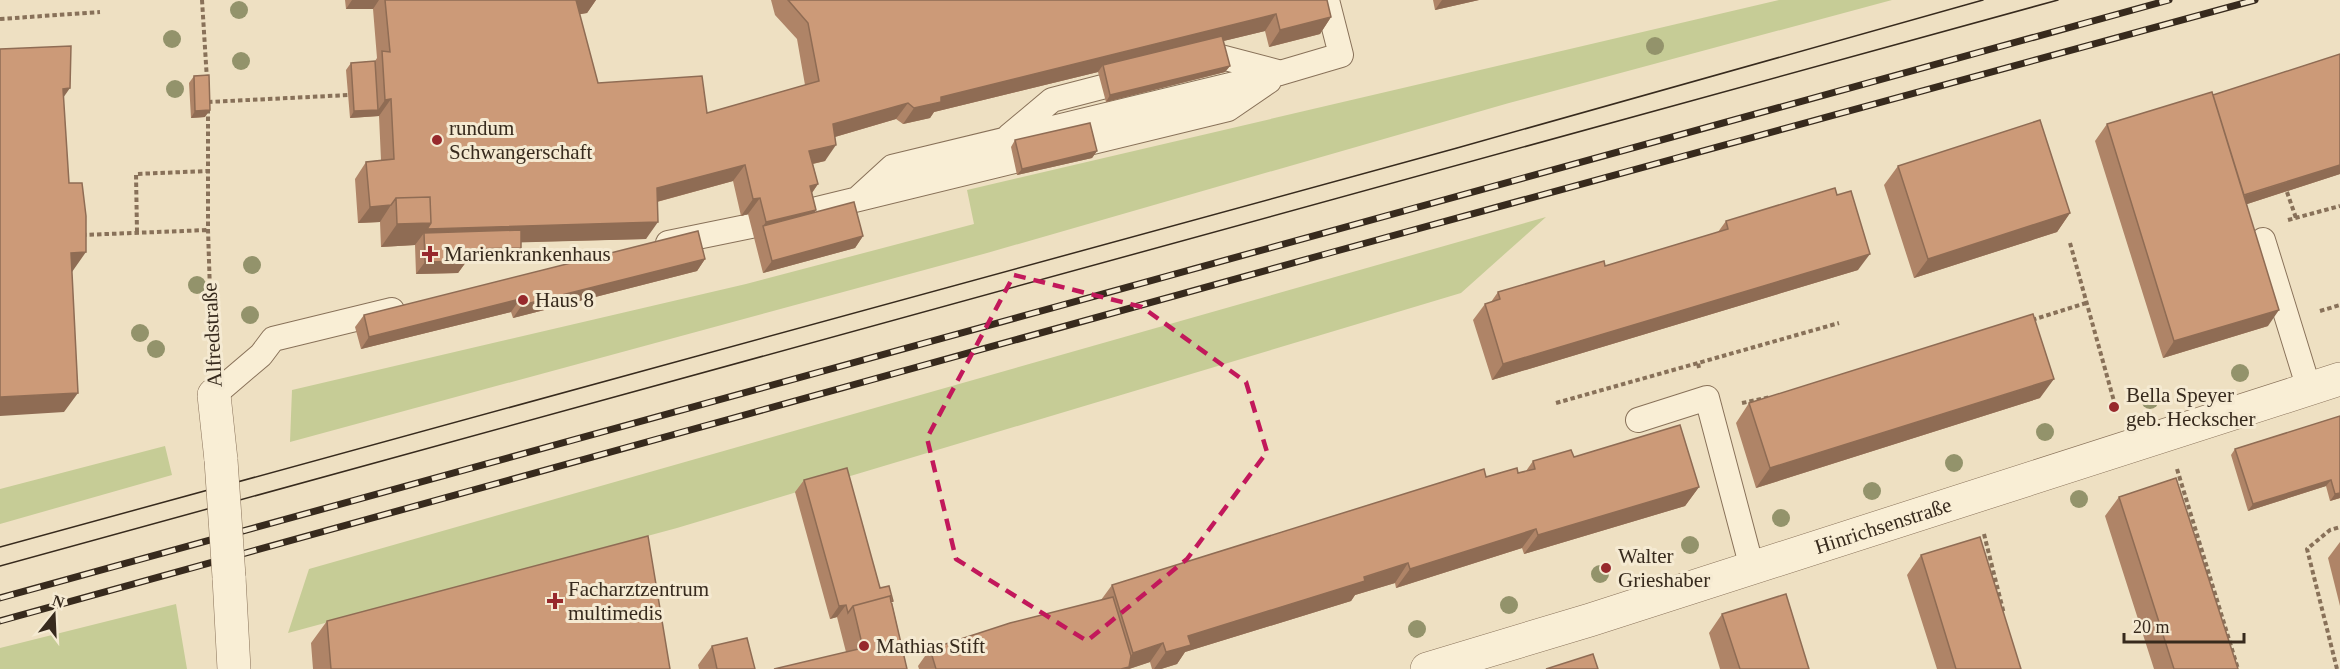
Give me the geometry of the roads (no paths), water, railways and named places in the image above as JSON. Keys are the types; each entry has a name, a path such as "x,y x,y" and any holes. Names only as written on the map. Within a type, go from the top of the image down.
{"street":[{"name":"Hinrichsenstraße","path":"1427,669 1977,497 2340,379"},
{"name":"Alfredstraße","path":"214,395 221,460 234,669"}],"lane":[{"path":"857,199 892,167 1280,73 1341,54 1327,0"},
{"path":"1004,140 1052,100 1221,57 1280,73"},
{"path":"801,213 1228,109 1280,73"},
{"path":"646,248 751,226"},
{"path":"2263,240 2309,389"},
{"path":"214,395 261,355 273,339 415,304"},
{"path":"1638,420 1707,398 1752,568"}],"tram line":[{"path":"0,547 1457,148 1983,0"},
{"path":"0,566 2058,0"}],"railway":[{"path":"0,598 2169,0"},
{"path":"0,621 1333,252 2255,0"}],"place":[{"name":"rundum Schwangerschaft","path":"437,140"},
{"name":"Marienkrankenhaus","path":"430,254"},
{"name":"Haus 8","path":"523,300"},
{"name":"Bella Speyer geb. Heckscher","path":"2114,407"},
{"name":"Walter Grieshaber","path":"1606,568"},
{"name":"Facharztzentrum multimedis","path":"555,601"},
{"name":"Mathias Stift","path":"864,646"}]}
